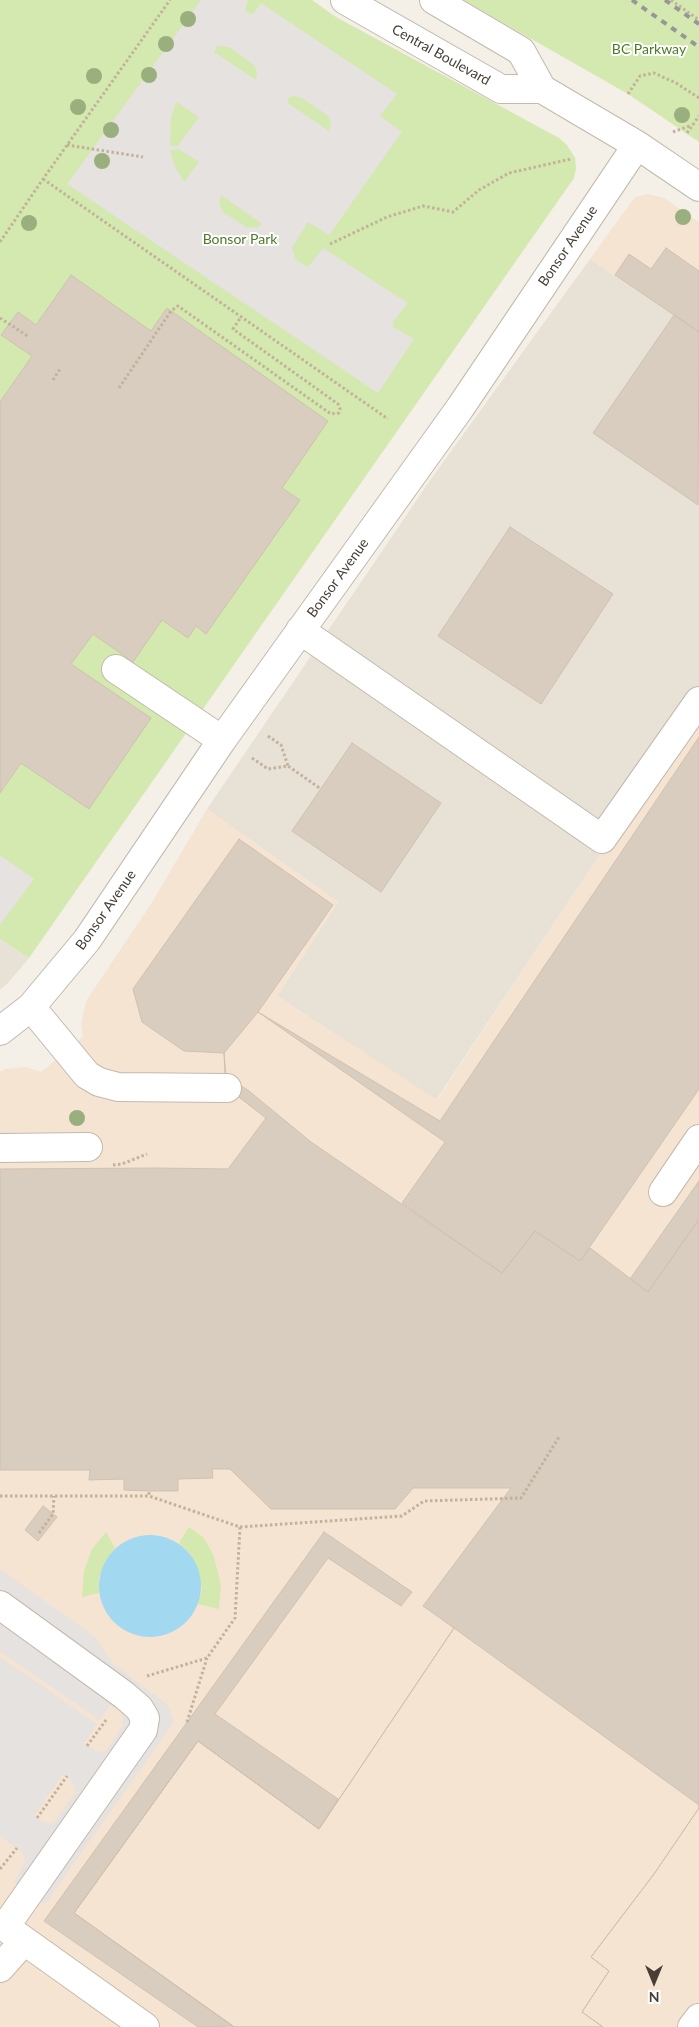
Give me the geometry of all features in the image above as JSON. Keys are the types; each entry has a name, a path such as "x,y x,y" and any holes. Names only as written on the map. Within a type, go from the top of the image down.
{"street":[{"name":"Central Boulevard","path":"345,0 501,89 542,89"},
{"path":"434,0 521,51 542,89 637,145 699,187"},
{"name":"Bonsor Avenue","path":"0,1031 31,1007 87,940 222,740 460,408 637,145"},
{"path":"300,630 602,839 699,701"},
{"path":"116,669 222,740"},
{"path":"31,1007 87,1075 99,1082 118,1087 227,1088"},
{"path":"663,1192 699,1139"},
{"path":"0,1148 88,1147"},
{"path":"0,1604 124,1695 140,1708 145,1718 143,1730 5,1927 40,1950 145,2027"},
{"path":"0,1968 24,1941"},
{"path":"692,2027 699,2018"}],"path":[{"path":"0,242 170,0"},
{"path":"671,0 699,20"},
{"path":"628,94 640,76 654,73 676,83 699,98"},
{"path":"687,133 699,116"},
{"path":"67,145 143,157"},
{"path":"330,244 387,217 424,206 453,212 479,190 509,173 571,159"},
{"path":"43,179 388,419"},
{"path":"119,388 171,311 178,306 330,414 339,413 338,404 233,329 241,317"},
{"path":"0,318 29,337"},
{"path":"53,380 60,369"},
{"path":"268,736 281,745 288,766 321,789"},
{"path":"252,758 268,769 288,766"},
{"path":"0,1496 149,1496 240,1527 402,1516 424,1501 521,1498 559,1437"},
{"path":"149,1491 149,1496"},
{"path":"39,1533 53,1514 54,1496"},
{"path":"187,1722 207,1658 235,1618 240,1527"},
{"path":"144,1677 207,1658"},
{"path":"87,1746 109,1715"},
{"path":"37,1818 67,1776"},
{"path":"0,1869 17,1848"}],"shaded area":[{"path":"201,0 248,0 245,10 251,14 254,13 261,3 397,94 380,116 402,132 329,235 308,222 292,248 296,260 308,267 323,248 408,303 393,322 393,327 414,339 378,393 67,184","holes":["217,46 229,47 254,65 257,72 256,80 214,52","293,96 302,98 327,115 331,122 329,131 288,103 288,98","176,102 199,117 178,146 170,146 171,118","178,149 199,162 184,182 175,167 170,150","221,195 262,224 256,228 246,227 223,212 219,203"]},
{"path":"648,194 664,198 699,222 699,332 590,259 635,197"},
{"path":"590,259 699,332 699,711 578,887 436,1100 277,996 338,902 207,809 431,479"},
{"path":"699,711 699,2027 0,2027 0,1072 6,1069 26,1067 41,1072 83,1037 81,1025 86,1001 151,904 207,809 338,902 277,996 437,1100 578,887"},
{"path":"0,855 34,879 0,925"},
{"path":"0,939 29,958 0,990"},
{"path":"0,1569 95,1637 113,1664 167,1704 174,1722 45,1904 14,1882 25,1862 24,1856 22,1852 0,1836 0,1657 97,1724 84,1743 94,1750 99,1752 106,1751 122,1727 123,1718 120,1711 110,1705 99,1720 0,1651","holes":["63,1774 73,1782 75,1793 56,1820 52,1823 43,1822 34,1816"]}],"green space":[{"name":"Bonsor Park","path":"0,0 312,0 336,17 559,138 567,145 575,158 576,168 574,178 29,958 0,939"},
{"name":"BC Parkway","path":"463,0 699,0 699,142 628,94"},
{"path":"189,1527 204,1538 214,1556 221,1586 219,1609 198,1604 202,1588 191,1555 179,1543"},
{"path":"106,1532 115,1548 105,1561 99,1577 99,1593 82,1597 84,1571 92,1549"}],"water":[{"path":"150,1535 170,1539 186,1550 197,1566 201,1586 197,1606 186,1622 170,1633 150,1637 130,1633 114,1622 103,1606 99,1586 103,1566 114,1550 130,1539"}],"building":[{"path":"666,248 699,271 699,332 615,275 629,254 651,269"},
{"path":"71,275 151,331 167,308 328,421 282,488 300,500 206,634 196,626 188,638 162,620 133,662 93,634 71,664 151,718 89,809 21,763 0,793 0,402 32,356 1,335 18,312 36,325"},
{"path":"674,315 699,332 698,505 593,433"},
{"path":"510,527 613,594 541,704 438,636"},
{"path":"699,737 699,1089 580,1261 535,1231 502,1273 311,1142 249,1091 225,1075 224,1053 258,1012 440,1121"},
{"path":"352,743 441,803 381,892 292,831"},
{"path":"239,839 333,905 258,1012 445,1142 402,1203 502,1273 535,1231 580,1261 590,1248 648,1292 699,1219 699,1808 654,1874 591,1957 609,1971 582,2012 603,2027 234,2027 74,1913 198,1741 319,1829 454,1628 423,1606 511,1488 413,1488 395,1509 271,1509 230,1469 212,1469 213,1478 178,1479 178,1491 124,1490 124,1479 89,1480 90,1470 0,1470 0,1169 228,1169 266,1118 227,1088 224,1053 184,1051 142,1022 133,989"},
{"path":"699,1181 699,1219 648,1292 630,1279"},
{"path":"43,1506 57,1517 38,1541 25,1530"},
{"path":"324,1532 412,1592 401,1606 328,1558 215,1714 338,1799 319,1829 198,1741 74,1913 233,2026 198,2027 44,1921"},
{"path":"454,1628 699,1805 699,1808 654,1874 591,1957 609,1971 582,2012 603,2027 234,2027 74,1913 198,1741 319,1829"}],"railway":[{"path":"632,0 699,47"},
{"path":"665,0 699,24"}]}
